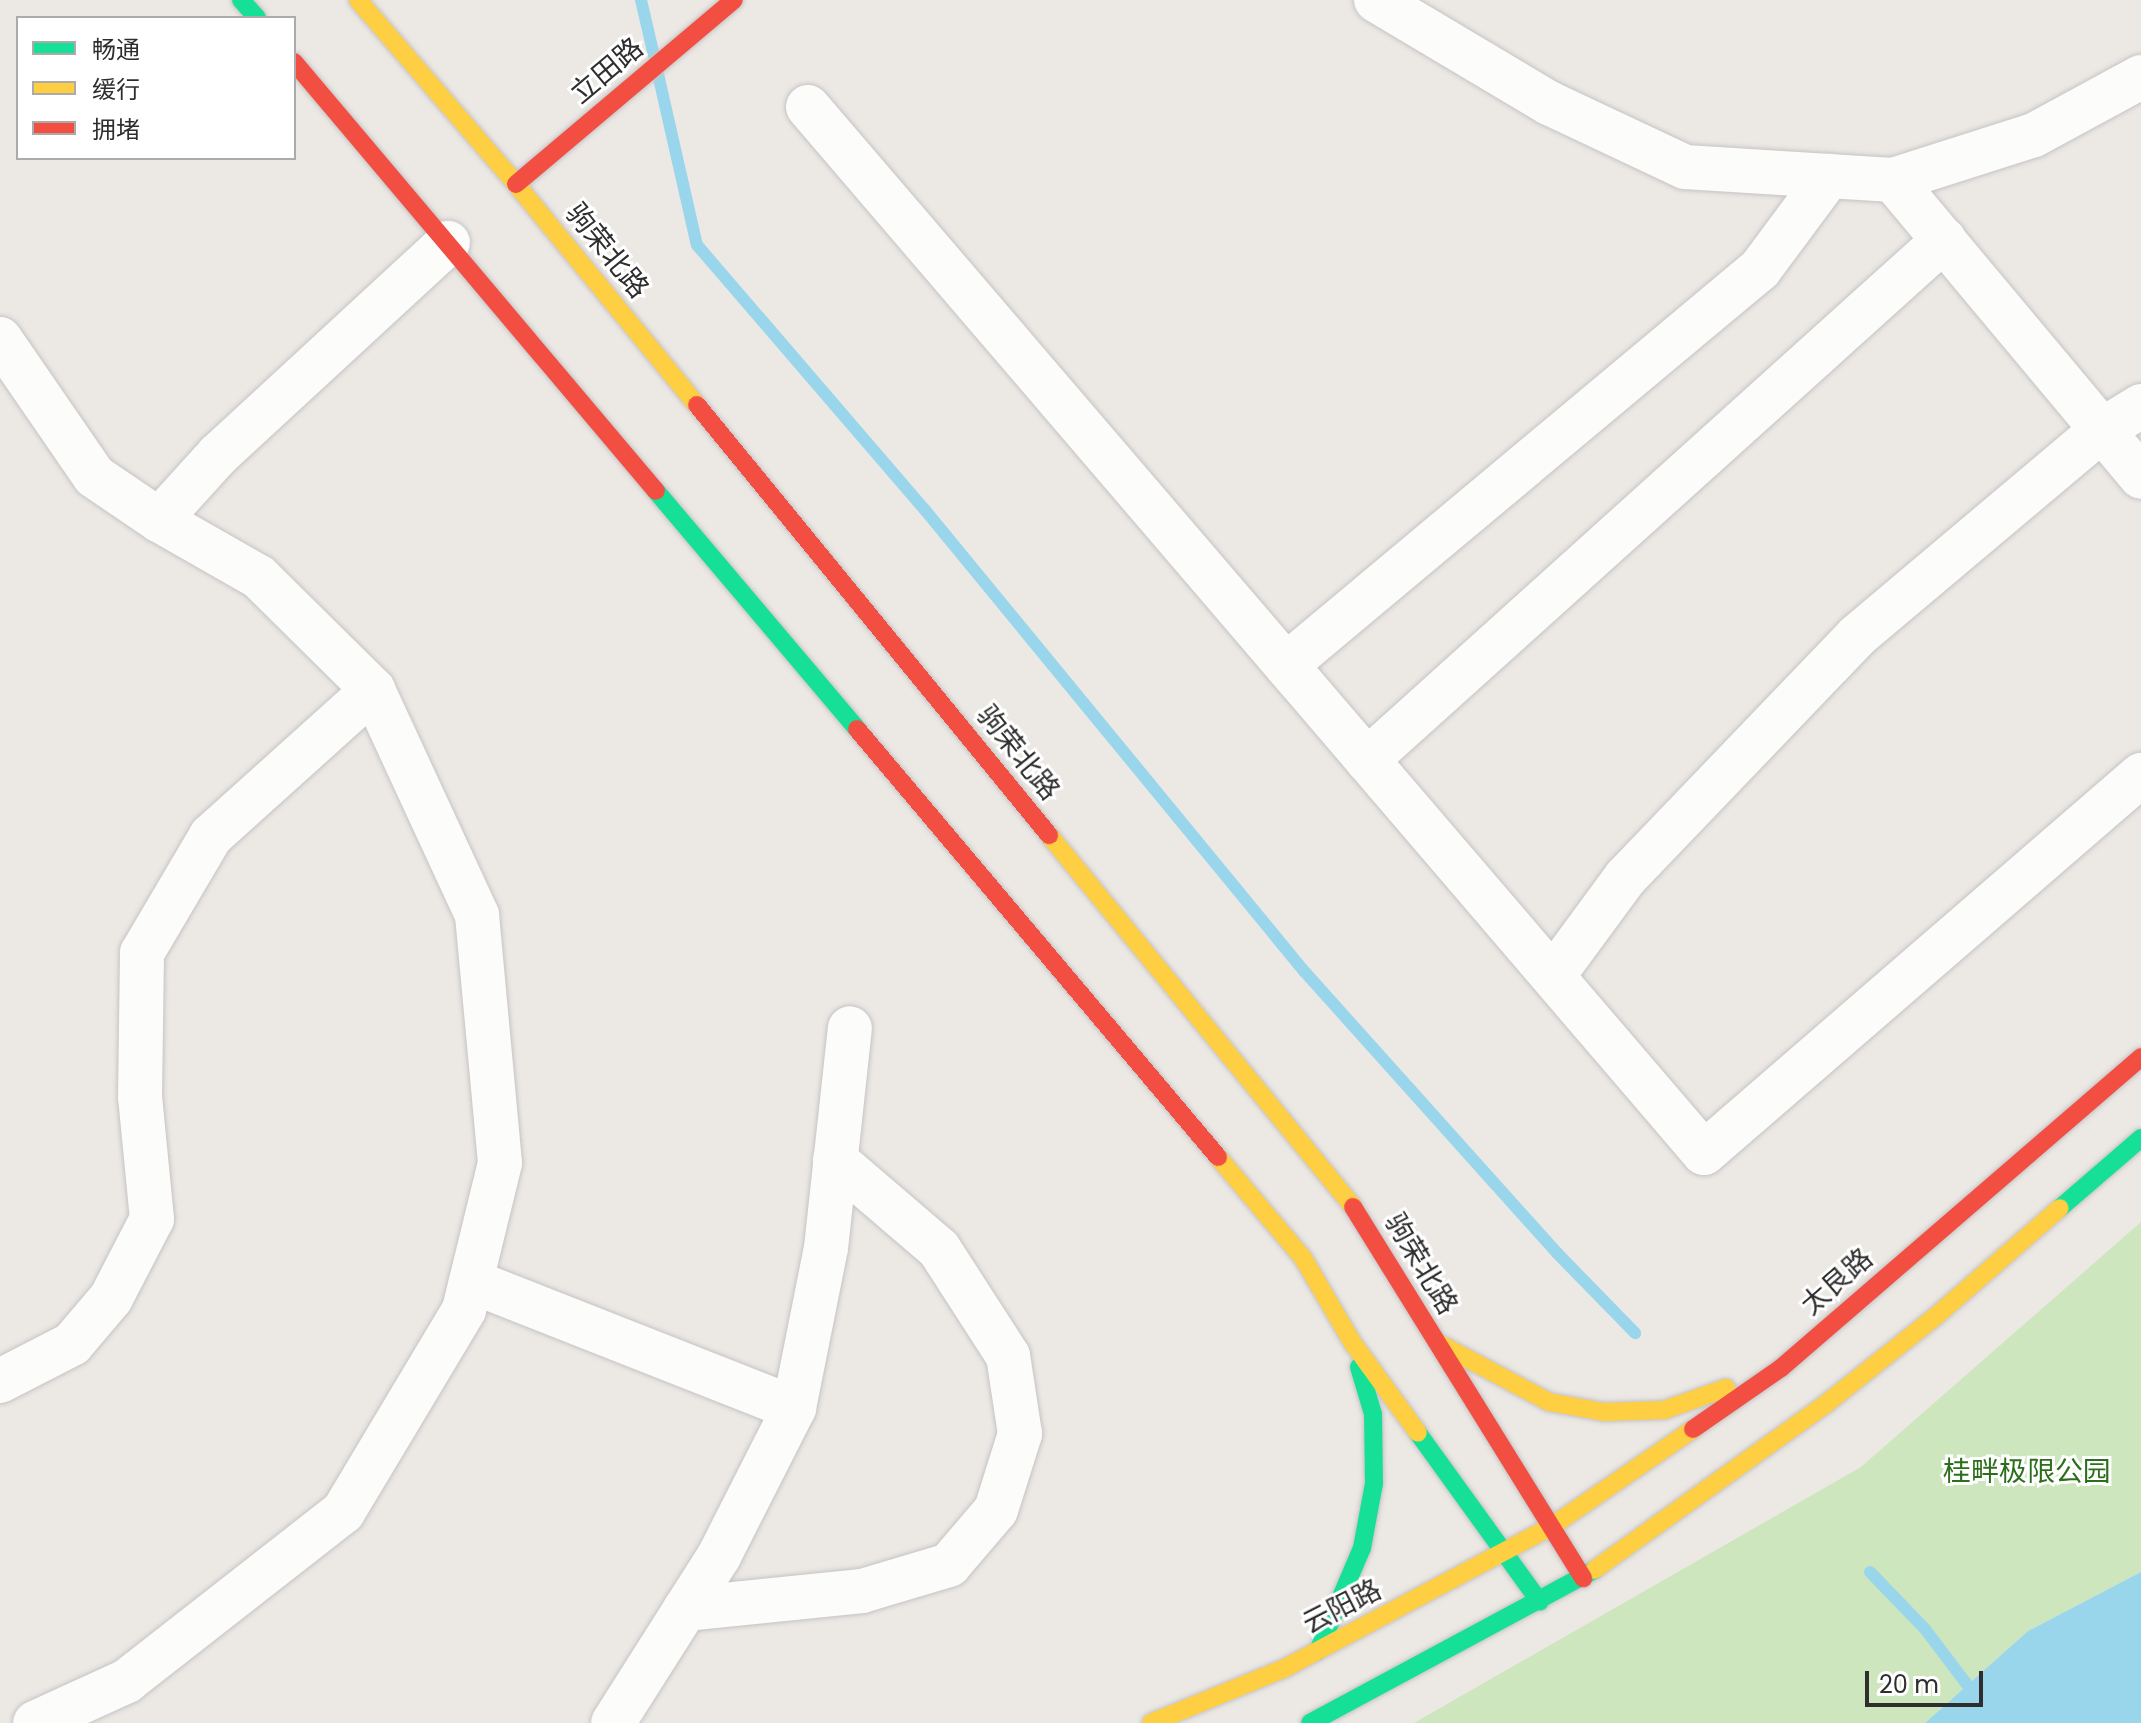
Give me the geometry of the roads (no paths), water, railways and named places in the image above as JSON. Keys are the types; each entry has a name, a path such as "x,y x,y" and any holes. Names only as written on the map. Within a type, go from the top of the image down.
{"main road":[{"path":"241,0 255,16"},
{"name":"驹荣北路","path":"358,0 516,184 1358,1213 1583,1578"},
{"name":"立田路","path":"516,184 734,0"},
{"path":"296,64 1303,1258 1352,1342 1503,1554 1564,1613"},
{"name":"太艮路","path":"1552,1526 1781,1368 2141,1057"},
{"path":"1310,1723 1583,1578 1827,1403 1936,1316 2141,1138"},
{"path":"1318,1651 1362,1548 1374,1483 1373,1414 1352,1342"},
{"path":"1436,1342 1549,1402 1604,1412 1664,1410 1781,1368"},
{"name":"云阳路","path":"1151,1723 1285,1668 1552,1526"}],"street":[{"path":"1376,0 1549,103 1685,167 1893,180 2034,135 2141,77"},
{"path":"808,107 1704,1153 2141,775"},
{"path":"1286,665 1760,269 1829,176"},
{"path":"1893,180 2141,477"},
{"path":"1367,760 1944,240"},
{"path":"159,520 218,455 448,243"},
{"path":"0,339 94,476 159,520 259,577 373,690 477,915 500,1163 464,1310 343,1512 127,1681 35,1723"},
{"path":"1553,976 1625,878 1857,636 2102,430 2141,406"},
{"path":"0,1381 72,1344 111,1298 152,1219 140,1097 142,953 211,836 373,690"},
{"path":"613,1723 719,1556 794,1408 826,1248 850,1028"},
{"path":"685,1609 862,1591 949,1565 996,1510 1020,1434 1008,1356 939,1249 835,1160"},
{"path":"471,1281 794,1408"}],"water":[{"path":"2141,1572 2141,1723 1925,1723 2028,1631"}],"waterway":[{"path":"641,0 654,56"},
{"path":"658,74 697,245 925,510 1304,971 1557,1253 1635,1333"},
{"path":"1870,1572 1925,1629 1996,1723"}],"park label":[{"name":"桂畔极限公园","path":"2027,1472"}]}
